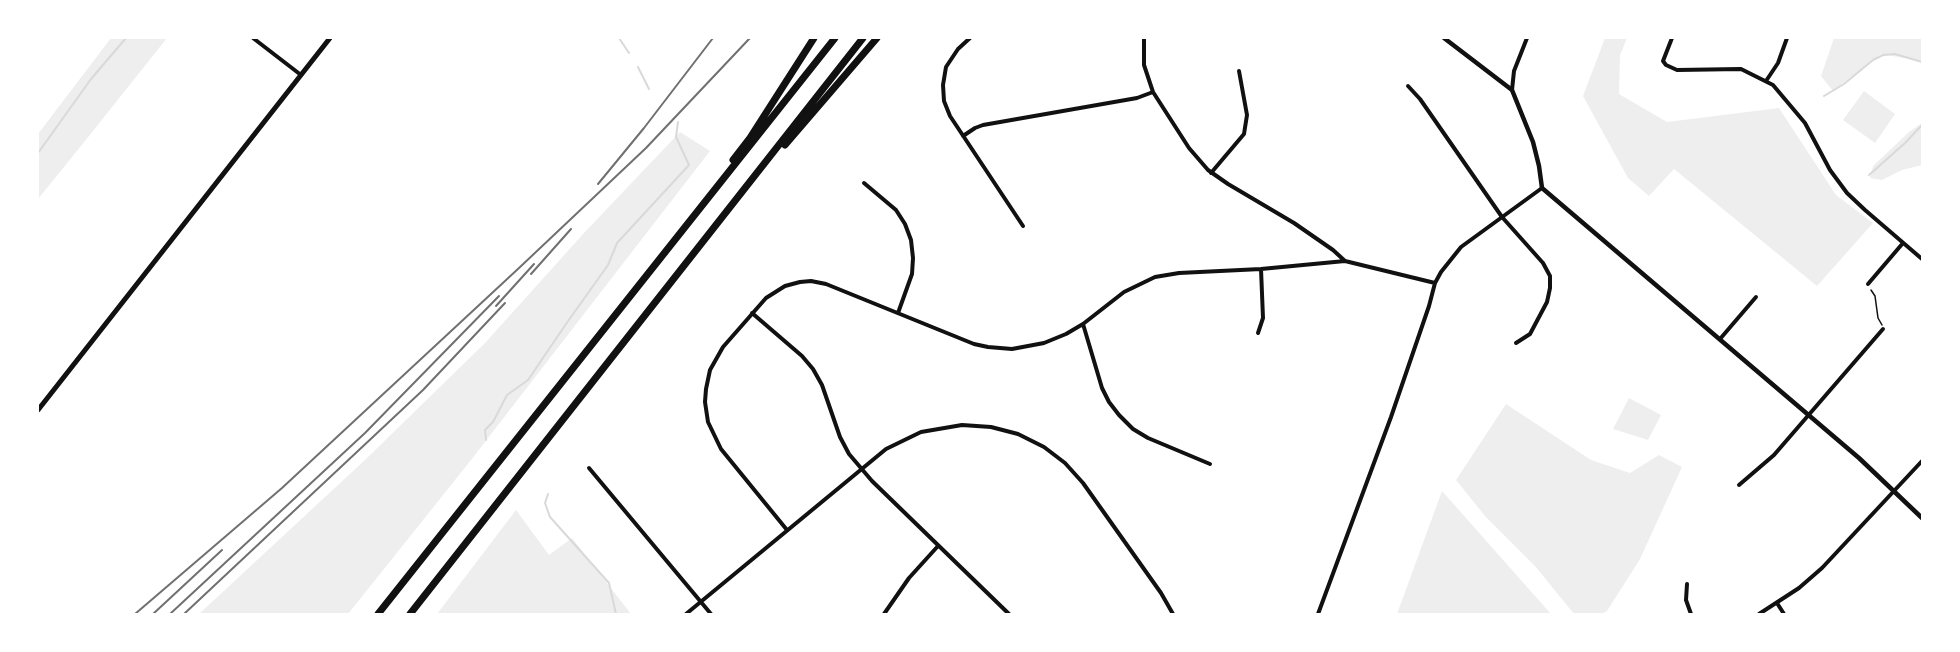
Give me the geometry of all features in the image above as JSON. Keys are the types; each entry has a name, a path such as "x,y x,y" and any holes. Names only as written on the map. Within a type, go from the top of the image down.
{"highway":[{"path":"668,249 750,138 814,38"},
{"path":"378,615 835,38"},
{"path":"410,615 863,38"},
{"path":"736,201 877,38"}],"main road":[{"path":"38,410 330,38"}],"street":[{"path":"253,38 301,75"},
{"path":"970,38 958,49 946,67 943,85 944,101 948,113 1023,225"},
{"path":"1144,38 1144,65 1153,92 1189,148 1211,173 1294,223 1345,261"},
{"path":"1444,38 1512,90"},
{"path":"1527,38 1514,71 1512,90 1533,142 1542,188 1808,414 1895,490 1923,518"},
{"path":"1672,38 1664,61 1666,65 1677,70 1741,69 1773,86 1805,123 1840,184 1865,210 1923,259"},
{"path":"1766,81 1778,63 1787,38"},
{"path":"1211,173 1244,134 1247,115 1239,71"},
{"path":"1408,86 1420,99 1502,217 1543,263 1550,276 1551,288 1547,302 1530,334 1516,343"},
{"path":"963,136 983,125 1137,98 1153,92"},
{"path":"864,183 896,210 911,240 914,258 912,274 898,313"},
{"path":"1318,615 1390,417 1435,283 1461,247 1542,188"},
{"path":"1868,284 1903,243"},
{"path":"787,530 721,449 711,432 706,413 706,389 713,364 723,347 766,298 792,283 811,281 826,284 974,344 1022,348 1044,343 1066,334 1083,324 1124,292 1155,277 1179,273 1261,269 1345,261 1435,283"},
{"path":"1258,333 1263,318 1261,269"},
{"path":"1720,339 1756,297"},
{"path":"752,313 802,356 813,369 822,385 840,437 849,454 861,469 1009,615"},
{"path":"1083,324 1102,388 1119,415 1133,429 1148,438 1210,464"},
{"path":"1739,485 1769,459 1883,328"},
{"path":"686,615 886,449 921,432 962,425 991,427 1031,440 1054,454 1074,472 1161,593 1173,615"},
{"path":"1759,615 1799,588 1822,568 1923,461"},
{"path":"589,468 711,615"},
{"path":"884,615 903,585 938,546"},
{"path":"1687,584 1686,600 1691,615"},
{"path":"1777,603 1784,615"}],"path":[{"path":"1868,284 1875,296 1878,318 1883,328"}],"shaded area":[{"path":"111,38 167,38 38,199 38,134"},
{"path":"1605,38 1627,38 1620,55 1619,94 1667,122 1779,108 1836,195 1873,223 1817,286 1674,169 1649,196 1628,178 1583,96"},
{"path":"1834,38 1922,38 1922,61 1881,54 1833,91 1821,76"},
{"path":"1864,91 1895,114 1875,143 1843,120"},
{"path":"1922,123 1922,165 1902,170 1882,180 1870,178 1873,166 1909,132"},
{"path":"680,132 710,151 471,460 348,614 199,614 366,459 485,343 584,233"},
{"path":"1629,398 1661,415 1648,440 1613,429"},
{"path":"1506,404 1591,460 1630,473 1659,455 1682,467 1640,559 1607,611 1602,614 1574,614 1535,566 1485,516 1456,480"},
{"path":"1442,491 1551,614 1397,614"},
{"path":"516,510 549,555 572,538 631,614 437,614"}],"waterway":[{"path":"38,153 91,79 126,38"},
{"path":"619,38 629,53"},
{"path":"1824,96 1883,55 1895,54 1922,62"},
{"path":"638,67 649,89"},
{"path":"486,440 485,430 493,422 507,395 528,380 608,265 617,243 689,165 676,137 678,122"},
{"path":"1869,175 1922,125"},
{"path":"548,494 545,503 550,517 609,583 616,614"}],"railway":[{"path":"598,184 713,38"},
{"path":"135,614 282,488 519,268 646,148 750,38"},
{"path":"531,274 571,229"},
{"path":"496,306 534,264"},
{"path":"170,614 365,433 499,296"},
{"path":"184,614 423,390 505,303"},
{"path":"153,614 222,550"}]}
